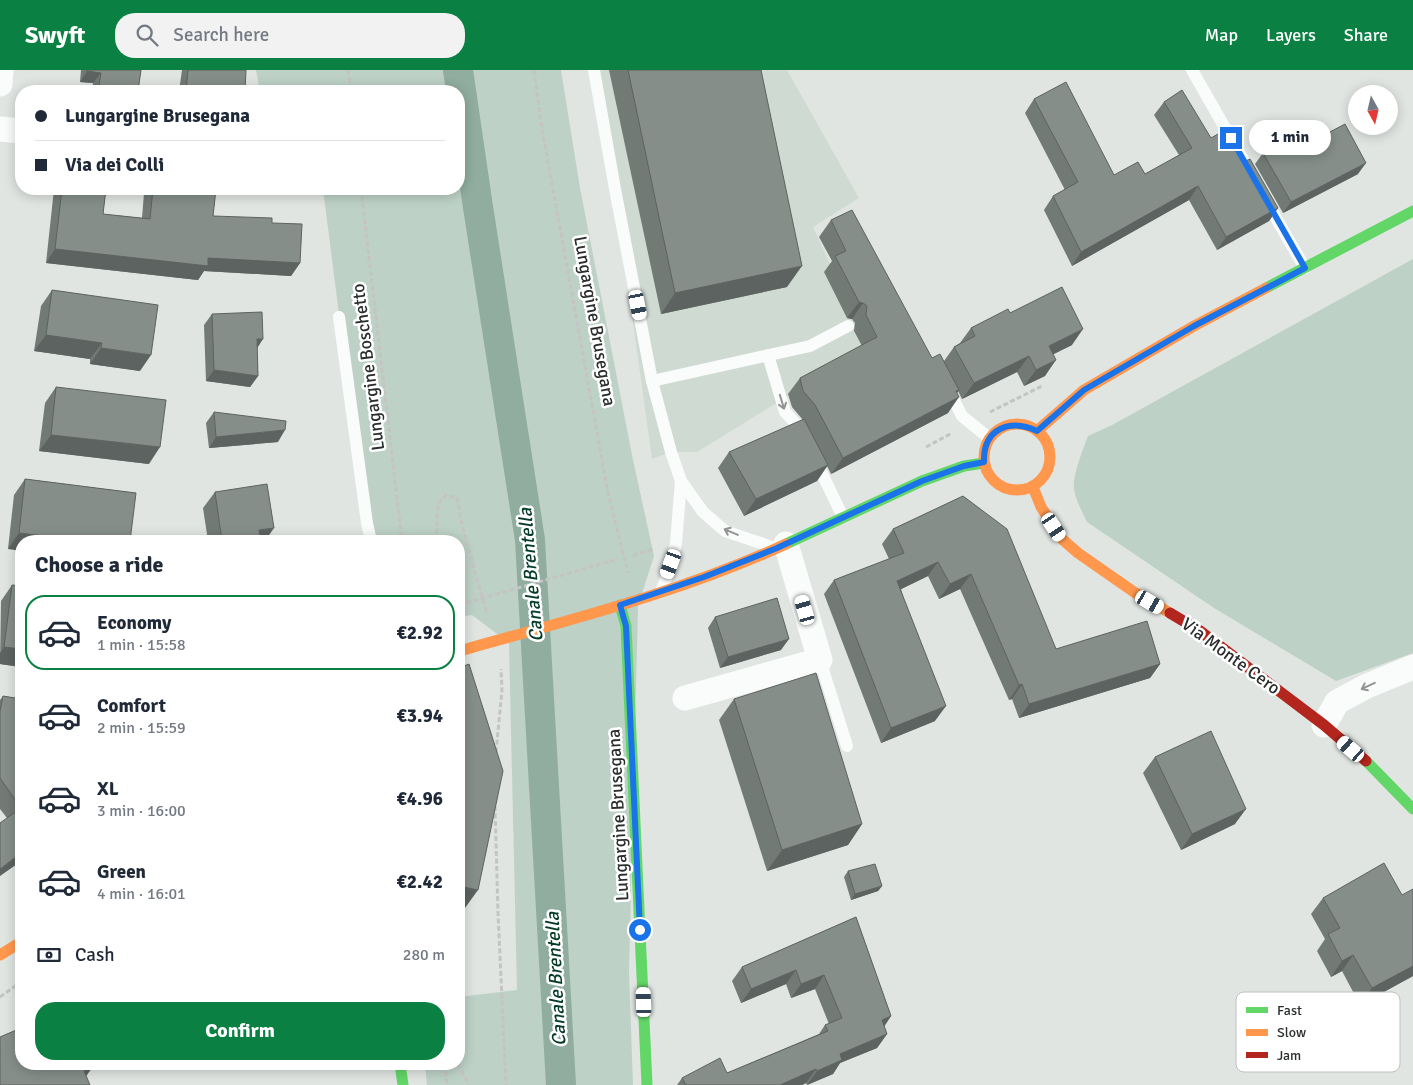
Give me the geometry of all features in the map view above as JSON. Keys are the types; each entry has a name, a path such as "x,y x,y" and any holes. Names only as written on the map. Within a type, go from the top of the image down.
{"main road":[{"path":"1037,431 1084,390 1194,326 1413,211"},
{"path":"1012,424 1025,425 1037,431 1047,444 1050,460 1045,475 1033,487 1023,490 1012,491 993,481 987,473 983,454 989,438 999,429 1012,424"},
{"path":"465,649 604,610 704,577 781,546 922,481 964,466 984,462"},
{"name":"Via Monte Cero","path":"1033,487 1041,507 1062,539 1078,553 1134,592 1200,631 1324,725 1365,760 1413,809"},
{"name":"Lungargine Brusegana","path":"620,605 626,626 647,1085"},
{"path":"0,955 15,946"},
{"path":"401,1070 403,1085"}],"street":[{"path":"0,70 0,84"},
{"path":"0,129 15,130"},
{"path":"685,698 820,660 781,546"},
{"path":"1324,725 1338,702 1367,686 1413,667"}],"lane":[{"path":"594,70 652,381 671,452 681,481 703,512 725,531 781,546"},
{"path":"1192,70 1305,268"},
{"path":"339,317 370,535"},
{"path":"652,381 810,346 848,326"},
{"path":"768,355 785,412 797,425 843,517"},
{"path":"942,377 962,416 989,438"},
{"path":"661,592 676,543 681,481"},
{"path":"820,660 847,746"}],"path":[{"path":"348,70 350,85"},
{"name":"Lungargine Brusegana","path":"534,70 542,129 608,493 629,576"},
{"name":"Lungargine Boschetto","path":"362,195 401,535"},
{"path":"436,535 438,504 446,495 457,498 465,535"},
{"path":"465,536 488,620"},
{"path":"633,555 654,549"},
{"path":"465,603 618,559"},
{"path":"496,761 496,742 502,690 502,673 499,664"},
{"path":"495,798 506,1085"},
{"path":"0,997 15,986"},
{"path":"446,1070 447,1085"},
{"path":"461,1070 469,1085"}],"shaded area":[{"path":"598,70 787,70 859,198 813,227 870,351 791,394 697,452 671,452 652,459"}],"green space":[{"path":"256,70 561,70 580,188 633,460 654,556 638,606 629,972 633,1085 427,1085 426,1070 465,1070 465,996 517,990 509,643 472,615 465,616 465,535 367,535 324,195 465,195 465,85 259,85"},
{"path":"1413,259 1413,653 1336,681 1214,608 1087,522 1075,493 1075,477 1088,436 1112,425"}],"building":[{"path":"141,70 139,85 99,85 101,73 87,71"},
{"path":"188,70 246,70 245,85 187,85"},
{"path":"628,70 761,70 802,266 675,293"},
{"path":"1066,82 1114,175 1138,162 1145,174 1192,148 1164,102 1182,90 1211,138 1225,130 1243,162 1250,159 1278,208 1226,237 1198,186 1081,252 1053,196 1078,182 1034,99"},
{"path":"1345,124 1348,135 1351,135 1366,163 1291,202 1263,153 1285,140 1292,152"},
{"path":"61,195 105,195 103,214 150,219 152,195 215,195 213,216 272,218 272,223 302,224 300,263 208,258 208,266 55,249"},
{"path":"852,210 932,358 940,354 959,390 956,391 959,397 843,458 815,405 803,391 800,378 877,337 866,315 867,306 859,302 835,256 846,251 831,220"},
{"path":"1062,287 1083,329 1049,346 1056,360 1036,370 1029,356 974,383 954,347 975,336 971,328 1008,309 1010,313"},
{"path":"52,290 158,305 151,355 101,348 102,343 46,335"},
{"path":"262,312 263,339 257,339 258,376 214,370 212,314"},
{"path":"56,387 166,400 160,447 51,435"},
{"path":"214,412 286,421 285,430 216,437"},
{"path":"804,419 828,465 756,499 729,452"},
{"path":"25,479 136,493 131,535 36,535 19,533"},
{"path":"267,484 274,528 259,530 260,535 221,535 215,492"},
{"path":"963,496 1007,529 1056,649 1147,621 1160,664 1029,704 1022,684 1019,685 971,574 950,584 938,562 897,581 946,706 891,728 834,580 904,553 893,529"},
{"path":"12,585 15,585 15,648 4,647"},
{"path":"777,598 789,639 728,657 715,617"},
{"path":"469,664 503,771 478,890 465,887 465,666"},
{"path":"816,673 862,824 782,850 734,699"},
{"path":"3,696 15,698 15,799 0,778 0,711"},
{"path":"1211,731 1246,809 1192,834 1155,757"},
{"path":"15,812 15,858 0,869 0,823"},
{"path":"1384,863 1402,895 1413,889 1413,966 1372,988 1353,955 1342,961 1328,934 1340,928 1323,898"},
{"path":"875,864 882,886 855,894 848,871"},
{"path":"856,917 891,1016 882,1020 887,1034 840,1054 842,1060 780,1085 686,1085 682,1078 720,1058 727,1073 828,1031 825,1025 842,1018 824,975 801,984 796,970 751,989 742,967"},
{"path":"15,1031 15,1070 87,1070 84,1071 90,1085 0,1085 0,1037"}],"waterway":[{"name":"Canale Brentella","path":"458,70 460,85"},
{"name":"Canale Brentella","path":"465,118 530,540 561,1085"}],"traffic: fast":[{"path":"1266,288 1413,211"},
{"path":"786,544 922,481 964,466 984,463"},
{"path":"620,605 626,626 647,1085"},
{"path":"1366,761 1413,809"},
{"path":"401,1070 403,1085"}],"traffic: slow":[{"path":"1037,431 1084,390 1194,326 1266,288"},
{"path":"1023,424 1041,433 1048,444 1050,457 1048,470 1041,481 1030,488 1011,490 993,481 986,470 984,451 993,433 1004,426 1023,424"},
{"path":"1033,487 1041,507 1062,539 1078,553 1134,592 1170,613"},
{"path":"465,649 666,591 747,561 786,544"},
{"path":"0,955 15,946"}],"traffic: jam":[{"path":"1170,613 1200,631 1324,725 1366,761"}],"route":[{"path":"640,930 626,626 620,605 704,577 777,548 922,481 964,466 984,462 985,446 989,438 999,429 1012,424 1025,425 1037,431 1084,390 1194,326 1305,268 1231,138"}]}
